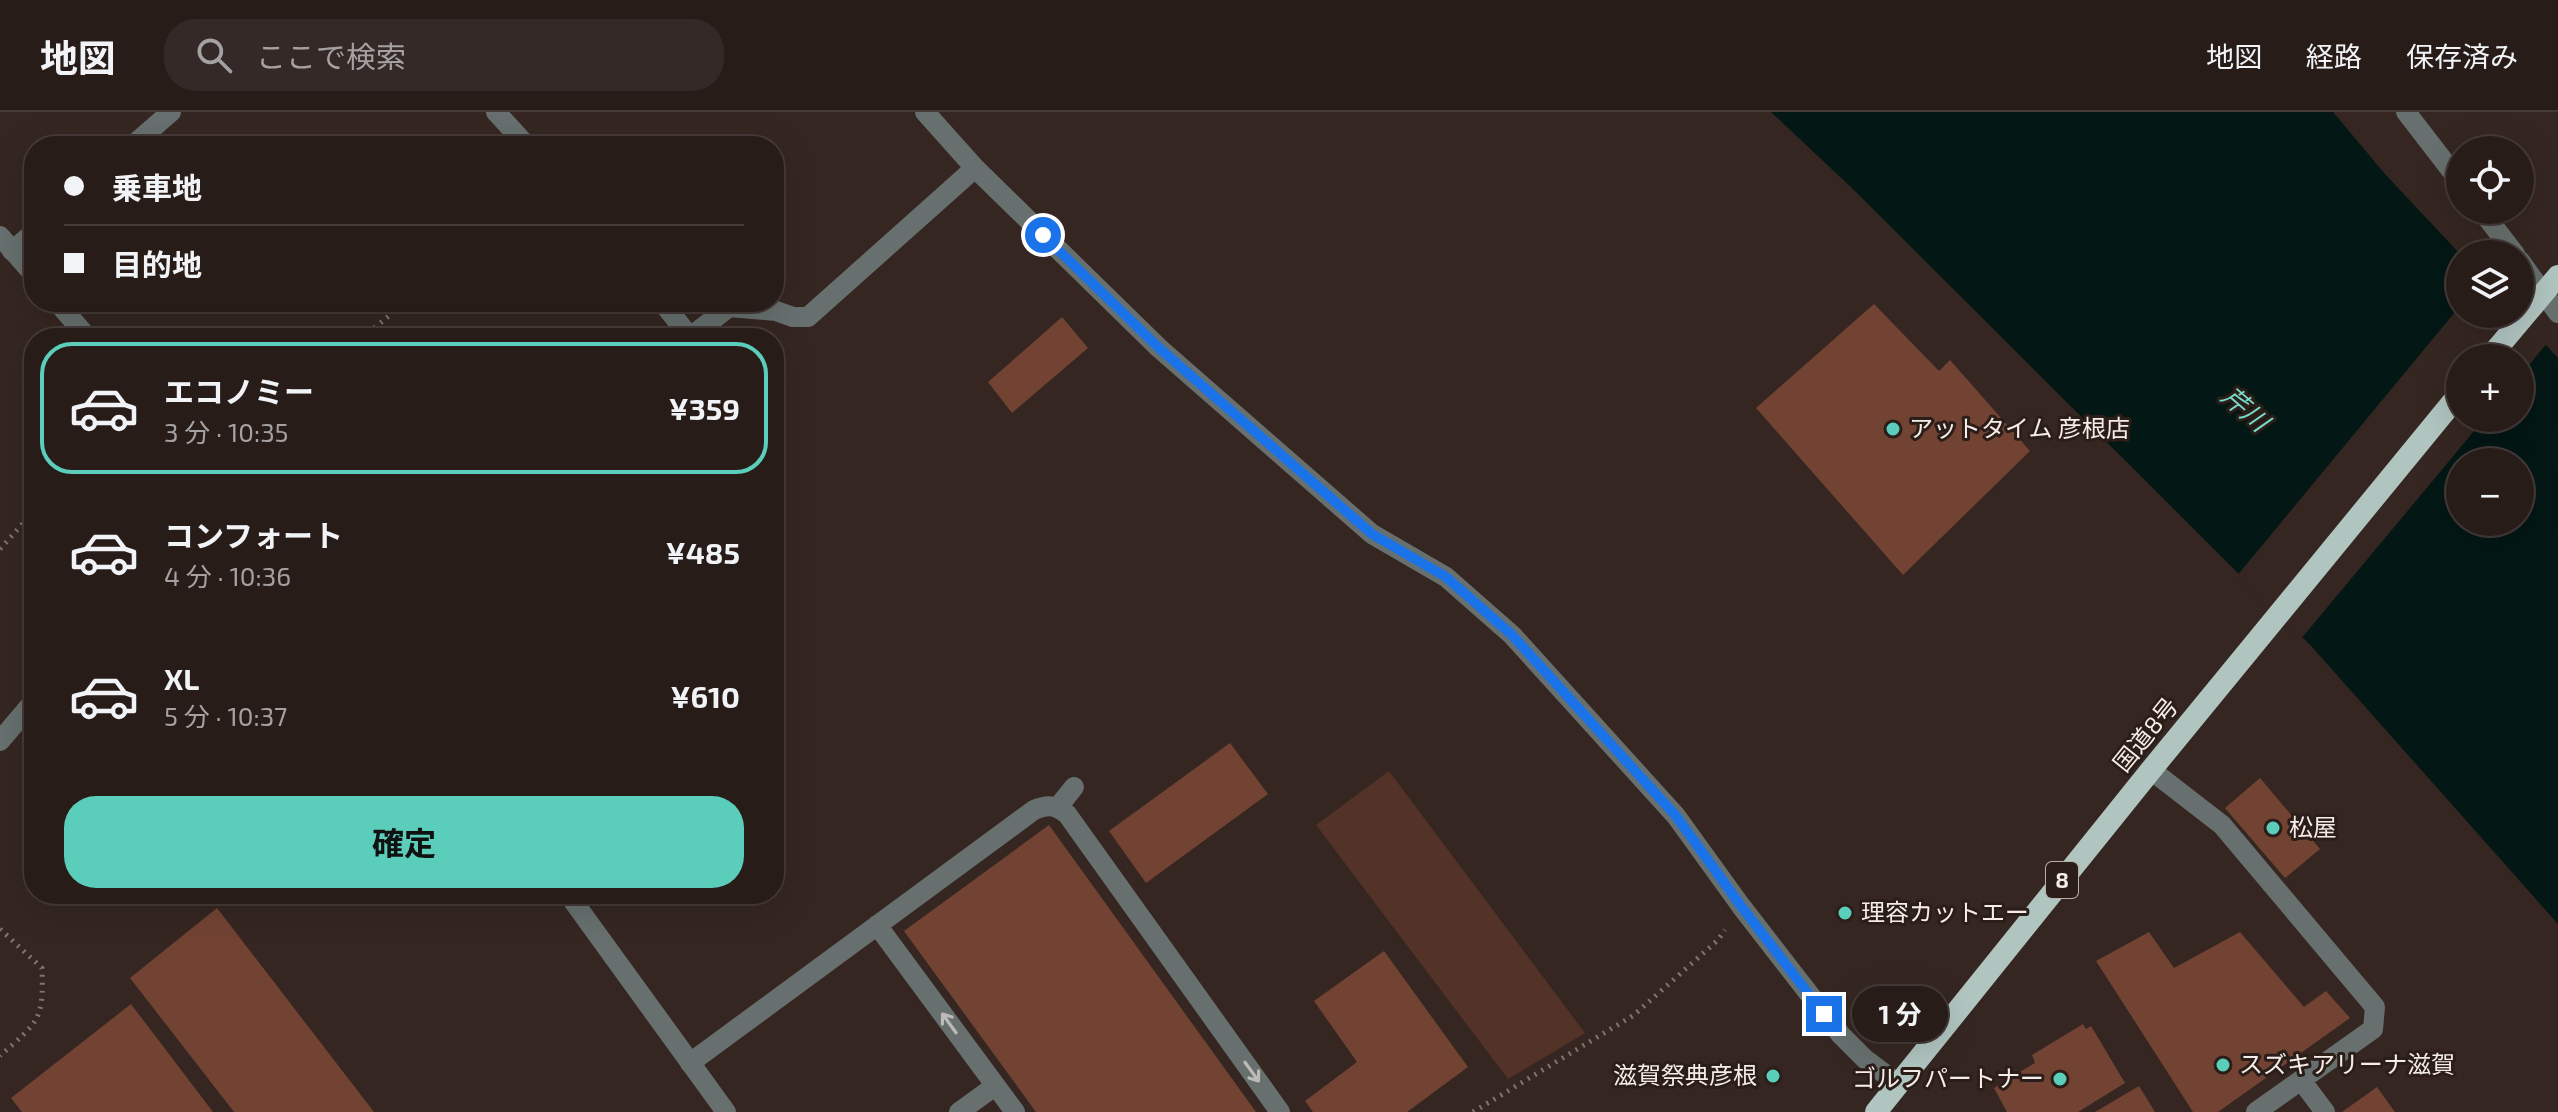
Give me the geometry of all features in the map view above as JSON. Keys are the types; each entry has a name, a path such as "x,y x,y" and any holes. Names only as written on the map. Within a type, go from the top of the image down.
{"highway":[{"path":"2501,344 2558,276"},
{"name":"国道8号","path":"1876,1112 2446,410"}],"street":[{"path":"143,136 171,112"},
{"path":"496,112 518,136"},
{"path":"925,112 1128,329 1372,534 1446,577 1512,635 1676,816 1841,1035 1865,1059 1898,1084"},
{"path":"2406,112 2446,164"},
{"path":"779,312 793,317 808,317 975,168"},
{"path":"2492,224 2504,240"},
{"path":"6,243 24,264"},
{"path":"2534,281 2558,313"},
{"path":"66,312 79,328"},
{"path":"670,312 683,328"},
{"path":"702,328 722,312"},
{"path":"0,741 24,713"},
{"path":"2151,770 2222,825 2375,1007 2373,1029 2256,1112"},
{"path":"1058,807 1074,787"},
{"path":"690,1063 1034,810 1046,805 1058,807 1067,814 1280,1112"},
{"path":"575,904 726,1112"},
{"path":"877,925 1015,1112"},
{"path":"2301,1080 2325,1112"},
{"path":"959,1112 995,1086"}],"path":[{"path":"374,328 394,312"},
{"path":"0,549 24,522"},
{"path":"1473,1112 1634,1015 1718,940 1741,906"},
{"path":"0,929 42,968 43,1002 36,1023 0,1056"}],"shaded area":[{"path":"1389,771 1585,1033 1508,1079 1316,825"}],"water":[{"name":"芹川","path":"1771,112 2333,112 2447,240 2446,328 2530,328 2558,358 2558,924 2313,648 1855,191"}],"pier":[{"path":"2446,323 2446,328 2534,327 2548,342 2534,359 2534,344 2446,344 2446,432 2473,432 2460,448 2446,448 2446,465 2300,640 2236,577"}],"building":[{"name":"アットタイム 彦根店","path":"1874,304 1939,371 1950,360 2030,451 1903,575 1756,408"},
{"path":"1062,317 1088,348 1012,413 988,382"},
{"path":"1230,743 1268,794 1146,883 1109,831"},
{"name":"松屋","path":"2260,778 2320,849 2285,878 2225,808"},
{"path":"1049,825 1256,1112 1036,1112 904,931"},
{"path":"217,908 374,1112 234,1112 130,978"},
{"name":"スズキアリーナ滋賀","path":"2149,932 2174,968 2240,932 2304,1007 2326,991 2350,1018 2218,1112 2193,1112 2096,961"},
{"path":"1384,951 1468,1067 1407,1112 1313,1112 1305,1101 1357,1062 1314,1001"},
{"path":"131,1004 213,1112 22,1112 11,1098"},
{"path":"2083,1024 2086,1029 2091,1026 2125,1083 2078,1112 2007,1112 1994,1088 2035,1063 2032,1055"},
{"path":"2139,1086 2155,1112 2095,1112"},
{"path":"2377,1087 2395,1112 2342,1112"}],"place":[{"name":"アットタイム 彦根店","path":"1893,429"},
{"name":"松屋","path":"2273,828"},
{"name":"理容カットエー","path":"1845,913"},
{"name":"スズキアリーナ滋賀","path":"2223,1065"},
{"name":"滋賀祭典彦根","path":"1773,1076"},
{"name":"ゴルフパートナー","path":"2060,1079"}],"route":[{"path":"1043,235 1159,348 1372,534 1446,577 1512,635 1676,816 1824,1014"}]}
